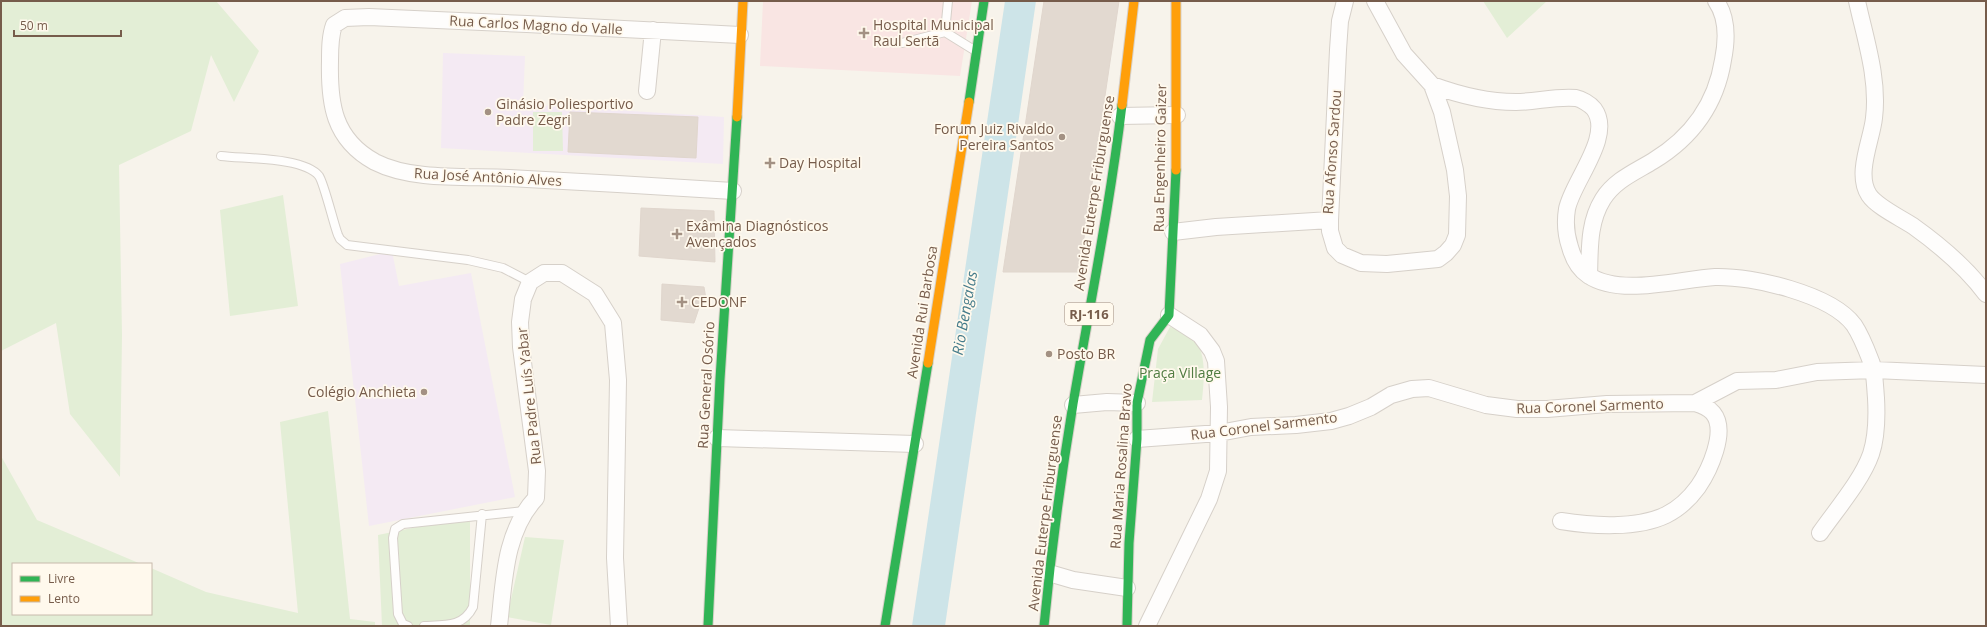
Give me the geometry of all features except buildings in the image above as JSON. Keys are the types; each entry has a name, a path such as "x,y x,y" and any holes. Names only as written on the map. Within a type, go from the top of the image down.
{"street":[{"name":"Rua General Osório","path":"708,626 717,438 733,192 742,1"},
{"name":"Avenida Rui Barbosa","path":"885,626 984,1"},
{"name":"Avenida Euterpe Friburguense","path":"1044,626 1049,573 1073,405 1100,252 1120,116 1134,1"},
{"name":"Rua Engenheiro Gaizer","path":"1169,315 1176,190 1176,1"},
{"name":"Rua Afonso Sardou","path":"1173,232 1216,227 1330,220 1338,50 1340,21 1345,1"},
{"path":"1330,220 1331,235 1335,248 1342,255 1360,263 1387,264 1438,259 1453,245 1458,225 1455,170 1444,118 1432,85 1404,54 1375,1"},
{"path":"1589,276 1591,235 1594,219 1604,198 1612,188 1625,177 1669,152 1682,141 1699,122 1710,101 1722,69 1725,50 1724,15 1716,1"},
{"path":"1857,1 1871,65 1874,96 1874,118 1864,169 1868,194 1878,203 1914,227 1947,252 1968,272 1986,294"},
{"name":"Rua Carlos Magno do Valle","path":"334,25 345,18 369,17 740,35"},
{"name":"Rua José Antônio Alves","path":"334,25 331,31 330,78 334,114 346,139 361,153 389,168 427,175 636,184 733,192"},
{"path":"647,91 653,30"},
{"path":"1432,85 1452,93 1484,100 1515,102 1578,98 1594,109 1598,120 1599,132 1596,144 1567,208 1566,225 1567,239 1571,251 1582,269 1589,276 1617,284 1633,285 1716,277 1762,281 1797,291 1837,311 1853,324 1865,345 1874,370 1877,409 1875,441 1871,455 1858,480 1820,532"},
{"path":"1120,116 1177,115"},
{"path":"530,282 544,273 562,272 594,294 613,323 618,380 615,558 619,626"},
{"name":"Rua Padre Luís Yabar","path":"498,626 510,544 524,511 536,498 537,471 521,347 520,322 523,299 530,282"},
{"path":"1147,626 1209,499 1218,471 1218,372 1212,352 1200,335 1169,315"},
{"name":"Rua Maria Rosalina Bravo","path":"1127,626 1128,543 1136,438 1136,404 1150,340 1169,315"},
{"name":"Rua Coronel Sarmento","path":"1695,403 1737,381 1776,380 1817,372 1874,370 1986,374"},
{"name":"Rua Coronel Sarmento","path":"1136,438 1219,433 1251,427 1296,425 1331,421 1349,416 1371,407 1391,395 1412,389 1429,388 1486,405 1517,409 1547,409 1607,404 1695,403 1706,407 1714,414 1718,423 1718,436 1707,471 1697,488 1675,511 1655,520 1639,522 1596,525 1561,521"},
{"path":"1073,405 1107,402 1136,404"},
{"path":"717,438 915,444"},
{"path":"1049,573 1073,580 1127,588"}],"lane":[{"path":"945,32 948,1"},
{"path":"902,43 945,32 976,51"},
{"path":"221,156 292,163 307,168 319,177 340,240 347,245 468,260 503,268 530,282"},
{"path":"408,626 403,624 398,614 393,538 395,529 402,524 482,514 524,511"},
{"path":"424,626 461,624 469,616 473,607 482,514"}],"shaded area":[{"name":"Hospital Municipal Raul Sertã","path":"763,1 972,1 960,76 760,66"},
{"path":"443,53 525,56 523,104 724,117 723,164 441,148"},
{"name":"Colégio Anchieta","path":"392,251 399,286 471,273 515,497 369,526 340,264"}],"green space":[{"path":"1,1 216,1 259,51 234,102 211,55 191,131 119,165 122,335 120,477 70,414 56,323 1,351"},
{"path":"1483,1 1547,1 1507,38"},
{"path":"533,112 562,112 563,151 533,151"},
{"path":"283,195 298,306 230,316 220,210"},
{"name":"Praça Village","path":"1170,327 1190,334 1200,348 1204,365 1202,400 1152,402 1158,349"},
{"path":"328,411 350,619 375,622 375,626 1,626 1,456 37,520 139,563 12,563 12,615 152,615 152,568 206,592 298,613 280,422"},
{"path":"470,516 470,626 382,626 378,535"},
{"path":"525,537 564,540 551,625 507,617"}],"water":[{"name":"Rio Bengalas","path":"1005,1 1036,1 945,626 912,626"}],"traffic: fast":[{"path":"969,102 984,1"},
{"path":"1044,626 1064,459 1106,217 1122,105"},
{"path":"708,626 720,379 737,117"},
{"path":"1127,626 1129,543 1137,439 1137,403 1150,340 1169,315 1176,170"},
{"path":"885,626 928,363"}],"traffic: slow":[{"path":"737,117 743,1"},
{"path":"1122,105 1134,1"},
{"path":"1176,1 1176,170"},
{"path":"928,363 969,102"}],"place":[{"name":"Hospital Municipal Raul Sertã","path":"864,33"},
{"name":"Ginásio Poliesportivo Padre Zegri","path":"488,112"},
{"name":"Forum Juiz Rivaldo Pereira Santos","path":"1062,137"},
{"name":"Day Hospital","path":"770,163"},
{"name":"Exâmina Diagnósticos Avençados","path":"677,234"},
{"name":"CEDONF","path":"682,302"},
{"name":"Posto BR","path":"1049,354"},
{"name":"Colégio Anchieta","path":"424,392"}]}
